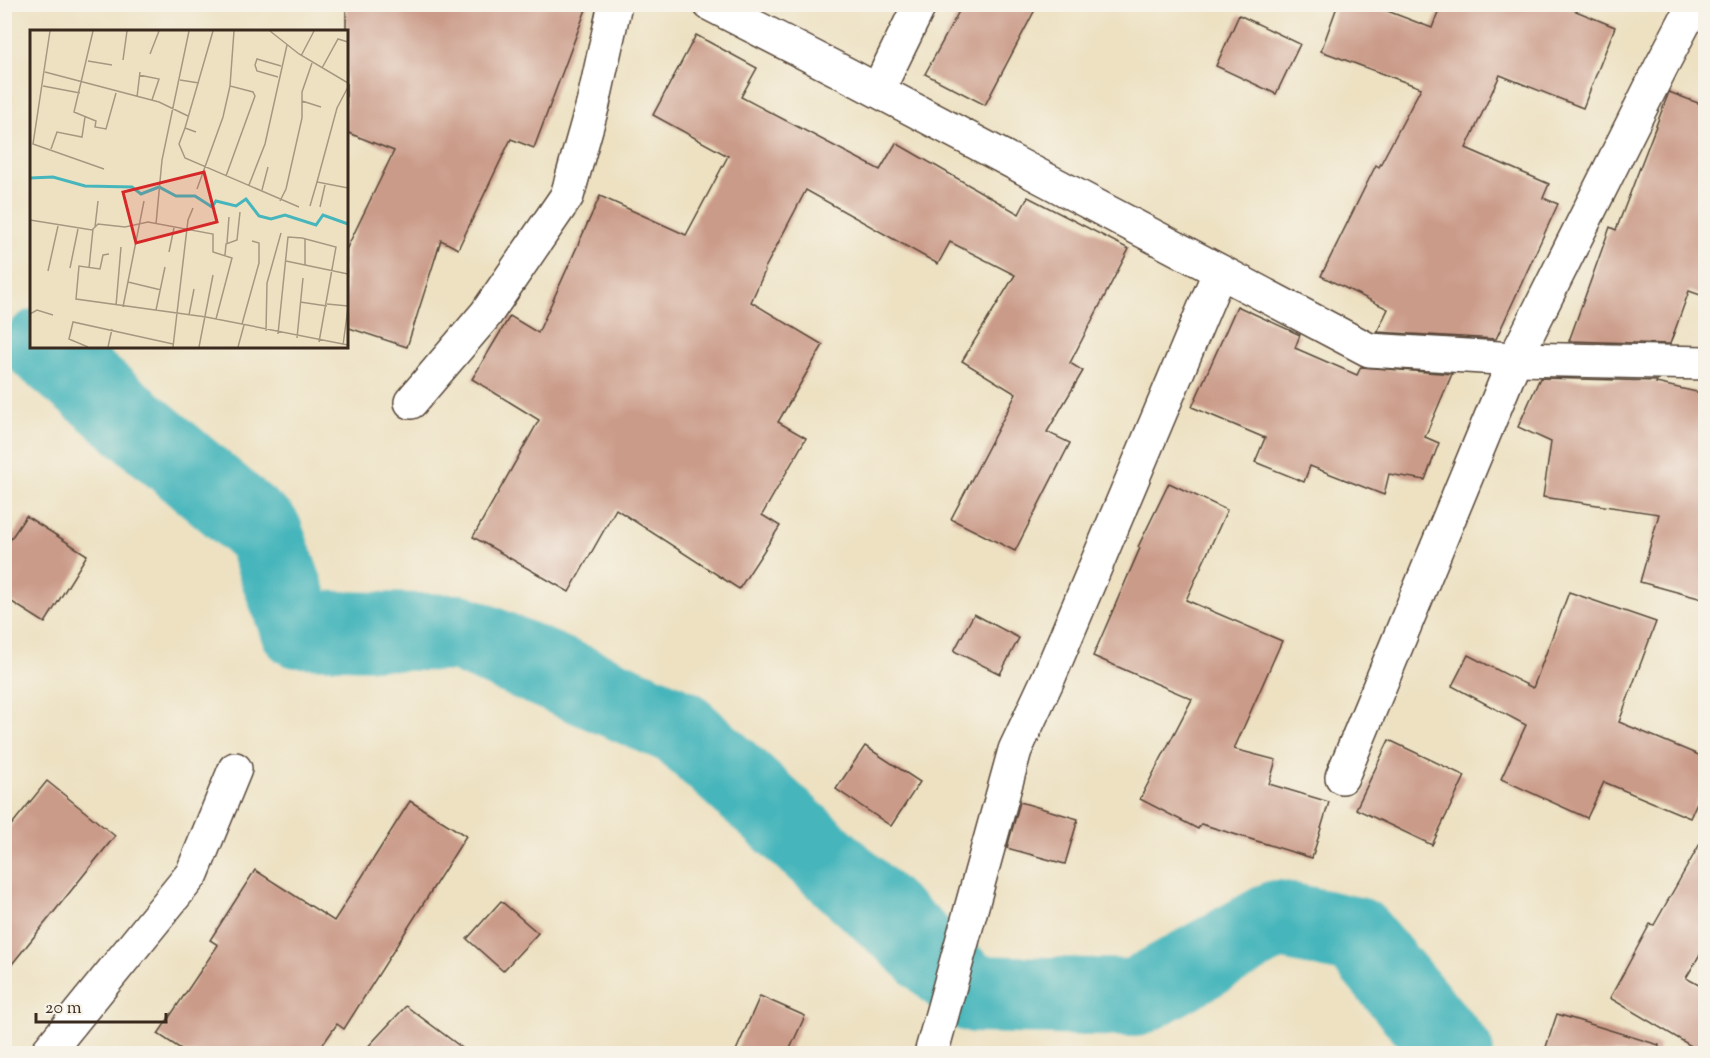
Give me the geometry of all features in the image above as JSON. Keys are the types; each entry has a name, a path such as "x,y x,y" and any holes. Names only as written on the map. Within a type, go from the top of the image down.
{"street":[{"path":"411,402 486,314 567,196 593,104 615,4"},
{"path":"711,4 1369,350 1515,359 1706,363"},
{"path":"878,90 920,4"},
{"path":"1342,777 1515,359 1694,4"},
{"path":"931,1053 1016,750 1054,666 1219,273"},
{"path":"46,1053 192,874 235,769"}],"building":[{"path":"346,4 588,4 534,148 511,139 458,249 441,240 407,347 348,328 348,246 394,151 348,133 348,30 346,30"},
{"path":"963,4 1038,4 985,105 925,74"},
{"path":"1338,4 1369,4 1432,28 1441,4 1559,4 1615,27 1583,108 1500,75 1466,148 1549,184 1543,198 1558,204 1496,339 1377,332 1388,309 1321,276 1376,165 1379,167 1421,88 1321,51"},
{"path":"1239,15 1300,44 1276,94 1216,66"},
{"path":"696,35 757,68 741,97 880,170 896,143 1019,214 1028,197 1129,249 1070,363 1083,371 1047,432 1070,443 1015,551 951,519 1016,394 962,361 1015,275 950,242 938,264 806,190 764,270 751,302 823,345 778,422 806,438 762,515 780,526 739,589 616,509 569,592 473,537 539,420 472,379 510,316 538,333 600,196 686,235 728,156 653,115"},
{"path":"1669,92 1706,106 1706,297 1689,291 1670,344 1569,341 1610,227 1616,230"},
{"path":"1237,306 1300,335 1295,348 1357,375 1361,367 1452,374 1425,437 1439,443 1425,480 1389,474 1384,495 1310,466 1304,482 1255,462 1265,438 1192,407"},
{"path":"1540,378 1657,381 1656,383 1706,394 1706,600 1640,582 1659,514 1543,497 1551,442 1518,427"},
{"path":"1169,483 1227,510 1186,600 1282,641 1234,749 1276,760 1269,784 1329,802 1312,858 1201,824 1198,829 1140,799 1192,699 1093,656 1140,548 1138,547"},
{"path":"26,516 87,555 45,623 4,597 4,549"},
{"path":"1569,592 1656,622 1619,722 1706,758 1706,782 1690,818 1604,782 1587,818 1501,779 1526,725 1452,686 1468,655 1533,688"},
{"path":"974,614 1019,638 1000,674 954,651"},
{"path":"1389,740 1465,776 1432,845 1356,809"},
{"path":"865,746 920,782 891,826 836,789"},
{"path":"47,781 115,836 4,974 4,834"},
{"path":"410,801 466,836 344,1029 337,1024 317,1053 187,1053 158,1034 218,945 210,940 255,870 334,921"},
{"path":"1020,802 1078,819 1065,864 1007,848"},
{"path":"1706,833 1706,944 1686,978 1706,989 1706,1053 1703,1053 1610,998 1650,924 1654,925"},
{"path":"501,901 538,933 503,971 467,939"},
{"path":"760,996 805,1016 788,1053 735,1053"},
{"path":"406,1006 469,1053 362,1053"},
{"path":"1557,1014 1659,1045 1658,1053 1544,1053"}],"waterway":[{"path":"44,348 264,533 299,629 460,633 679,727 973,994 1135,998 1277,919 1356,936 1455,1054"}]}
